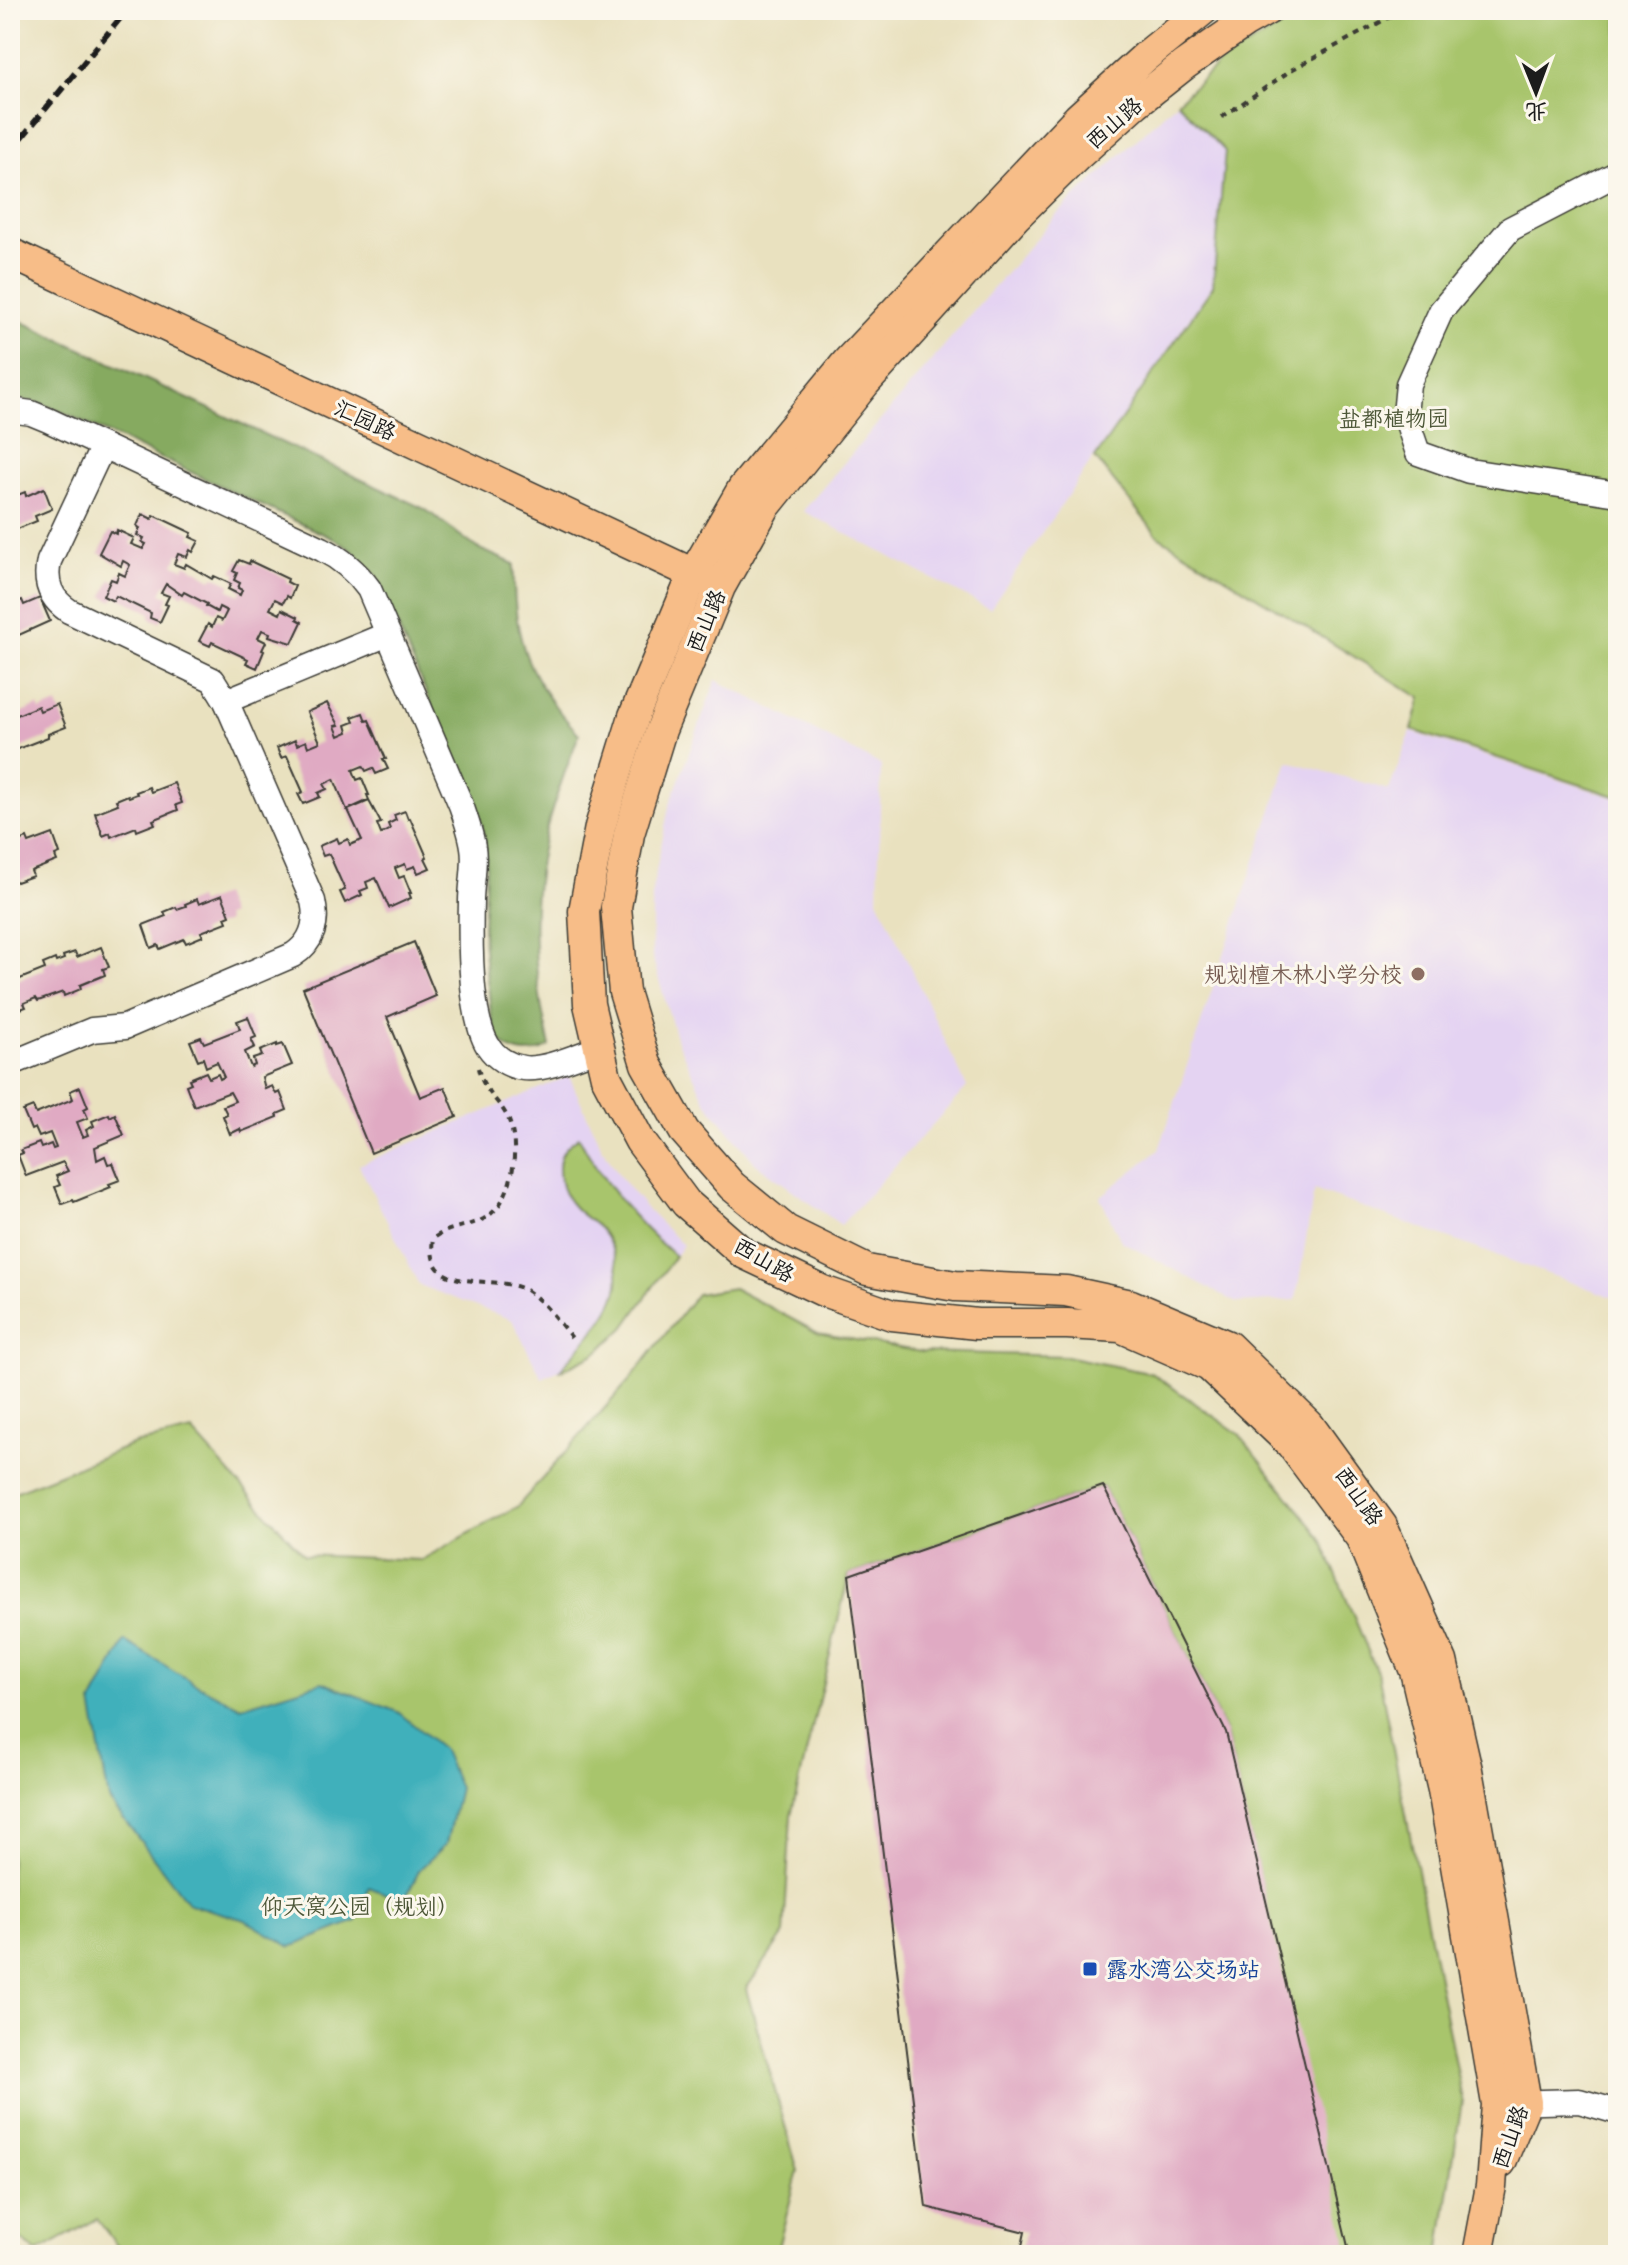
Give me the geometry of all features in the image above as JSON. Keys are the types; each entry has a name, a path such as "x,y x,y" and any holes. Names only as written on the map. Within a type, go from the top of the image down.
{"main road":[{"name":"西山路","path":"1203,10 1146,56 1078,118 848,361 743,488 707,580 629,834 616,907 624,992 646,1064 684,1131 732,1186 786,1230 867,1270 955,1286 1066,1291 1131,1305 1228,1346 1309,1425 1382,1526 1442,1661 1467,1770 1511,2103 1478,2255"},
{"name":"西山路","path":"1267,10 1184,65 1136,103 1016,216 865,383 707,580 634,716 597,841 584,911 589,1004 606,1077 640,1141 686,1203 743,1253 823,1291 892,1315 977,1324 1120,1327 1209,1366 1291,1444 1361,1538 1415,1671 1511,2103"},
{"name":"汇园路","path":"10,253 707,580"}],"street":[{"path":"1618,173 1510,229 1441,311 1408,384 1405,415 1418,453 1469,471 1618,494"},
{"path":"10,410 40,417 338,557 360,576 369,589 461,805 470,834 474,849 471,902 473,972 479,1017 487,1044 496,1056 525,1069 538,1068 599,1048"},
{"path":"10,1064 92,1030 125,1027 293,955 312,934 315,919 313,901 226,701 213,680 69,611 52,596 47,570 49,561 103,446"},
{"path":"226,701 388,634"},
{"path":"1511,2103 1579,2101 1618,2112"}],"path":[{"path":"1222,117 1293,69 1403,10"},
{"path":"487,1044 479,1058 478,1070 488,1093 505,1113 511,1127 515,1145 512,1170 505,1195 494,1212 476,1223 441,1232 433,1239 432,1257 442,1274 524,1289 573,1339"}],"shaded area":[{"path":"1177,102 1225,152 1212,285 990,609 803,511 1056,215"},
{"path":"716,680 881,765 878,899 967,1087 841,1225 756,1164 706,1102 677,1041 652,956 652,891 669,807"},
{"name":"规划檀木林小学分校","path":"1411,732 1618,799 1618,1299 1314,1190 1296,1300 1237,1303 1121,1241 1100,1197 1159,1150 1288,761 1389,790"},
{"path":"569,1076 601,1146 623,1181 683,1245 624,1328 595,1354 542,1378 512,1320 419,1285 359,1165"}],"green space":[{"name":"盐都植物园","path":"1310,10 1618,10 1618,797 1412,730 1421,698 1158,536 1095,458 1213,286 1225,151 1177,102 1223,60"},
{"path":"12,317 425,509 477,548 514,564 516,614 527,656 547,695 579,734 547,826 536,891 537,969 550,1046 534,1052 518,1052 505,1045 495,1031 484,944 486,854 480,817 375,574 353,551 336,540 58,410 40,403 10,398"},
{"path":"579,1137 598,1171 621,1201 646,1230 675,1256 624,1328 595,1354 559,1371 603,1319 618,1284 616,1263 609,1242 602,1231 569,1201 562,1187 559,1171 561,1156 566,1147"},
{"name":"仰天窝公园（规划）","path":"733,1288 818,1333 921,1352 1066,1356 1153,1374 1239,1434 1321,1538 1379,1677 1462,2100 1439,2255 1347,2255 1226,1732 1103,1486 849,1575 791,1816 784,1934 746,1989 798,2171 776,2255 124,2255 97,2219 37,2252 16,2236 10,2239 10,1494 134,1444 192,1431 304,1555 421,1560 518,1506 627,1383 697,1294"}],"water":[{"path":"125,1641 241,1707 322,1682 398,1712 442,1748 459,1788 446,1844 420,1869 404,1901 369,1887 356,1921 291,1947 245,1920 189,1904 109,1800 92,1703"}],"building":[{"path":"44,488 52,509 35,516 37,521 10,532 10,498 25,492 26,496"},
{"path":"142,514 152,519 154,515 192,533 190,537 199,541 187,557 178,554 174,564 184,568 186,564 212,579 214,576 231,584 228,589 240,595 240,583 234,580 237,573 233,571 239,560 249,564 250,561 288,579 287,582 295,586 290,598 287,596 283,603 275,599 270,609 280,614 282,609 302,622 292,643 269,636 270,633 262,630 258,638 266,642 257,668 246,663 248,659 212,642 210,646 199,641 208,624 212,627 216,618 222,621 227,611 219,607 217,612 166,584 161,593 169,596 165,604 168,605 160,622 150,618 151,613 116,596 113,601 103,596 111,579 116,581 119,573 125,576 130,565 123,561 121,566 99,553 110,531 116,534 117,530 134,538 131,544 143,549 146,544 142,542 144,538 137,535"},
{"path":"40,598 50,621 10,639 10,605 22,600 24,605"},
{"path":"327,703 339,725 335,726 339,736 348,732 346,725 354,722 352,717 363,713 366,721 369,720 388,769 376,774 373,768 366,771 363,766 353,770 357,780 362,778 369,800 347,810 334,779 324,784 327,789 318,793 320,797 303,804 298,794 303,792 287,756 281,758 277,748 295,740 297,745 306,741 308,747 320,742 307,712"},
{"path":"57,704 66,727 10,752 10,718 38,706 40,711"},
{"path":"174,783 182,803 176,805 178,810 153,820 155,824 137,831 136,827 111,837 110,833 103,836 95,813 118,804 116,800 149,787 151,792"},
{"path":"369,801 381,823 377,824 381,834 390,829 388,824 396,820 394,815 405,811 430,868 418,873 415,866 407,869 405,864 395,868 399,878 404,876 411,898 389,908 376,878 366,882 368,888 360,891 362,895 345,903 340,892 345,890 329,854 323,856 319,846 337,838 339,843 348,839 350,845 362,840 348,810"},
{"path":"53,834 60,854 55,856 57,861 31,871 33,876 16,882 10,880 10,848 15,846 14,843 27,838 29,843"},
{"path":"222,895 230,915 225,917 227,922 201,932 203,936 186,943 184,939 160,949 158,945 151,948 143,925 166,916 164,912 186,906 197,899 199,904"},
{"path":"414,942 436,996 387,1017 420,1097 445,1087 457,1117 371,1153 303,988"},
{"path":"101,947 109,967 103,969 105,975 80,985 81,989 64,996 63,992 38,1001 36,998 24,1003 26,1007 10,1013 10,983 45,969 43,964 55,959 56,962 75,952 77,957"},
{"path":"248,1017 256,1037 251,1039 255,1047 245,1052 251,1067 255,1065 253,1059 262,1056 260,1051 277,1044 283,1044 292,1065 262,1077 265,1089 272,1086 276,1094 280,1092 287,1110 277,1114 278,1117 230,1134 223,1116 227,1114 223,1106 235,1101 230,1092 194,1106 186,1085 191,1083 189,1079 206,1072 209,1078 218,1074 220,1079 224,1077 217,1062 206,1067 203,1058 198,1060 190,1041 201,1037 204,1043 240,1029 237,1021"},
{"path":"80,1087 88,1107 84,1109 88,1118 77,1122 83,1137 88,1135 86,1130 94,1126 92,1121 115,1114 124,1135 95,1147 97,1160 105,1156 108,1164 113,1163 120,1180 109,1184 111,1187 62,1204 55,1187 60,1185 56,1176 68,1171 63,1162 26,1176 18,1155 23,1153 21,1150 39,1143 41,1148 51,1144 53,1149 56,1148 50,1133 39,1137 35,1128 31,1130 23,1111 33,1107 36,1114 73,1099 70,1091"},
{"name":"露水湾公交场站","path":"1103,1486 1226,1732 1350,2255 1020,2255 1025,2232 926,2207 849,1575"}],"railway":[{"path":"10,152 127,10"}],"place":[{"name":"规划檀木林小学分校","path":"1418,974"},
{"name":"露水湾公交场站","path":"1090,1969"}]}
